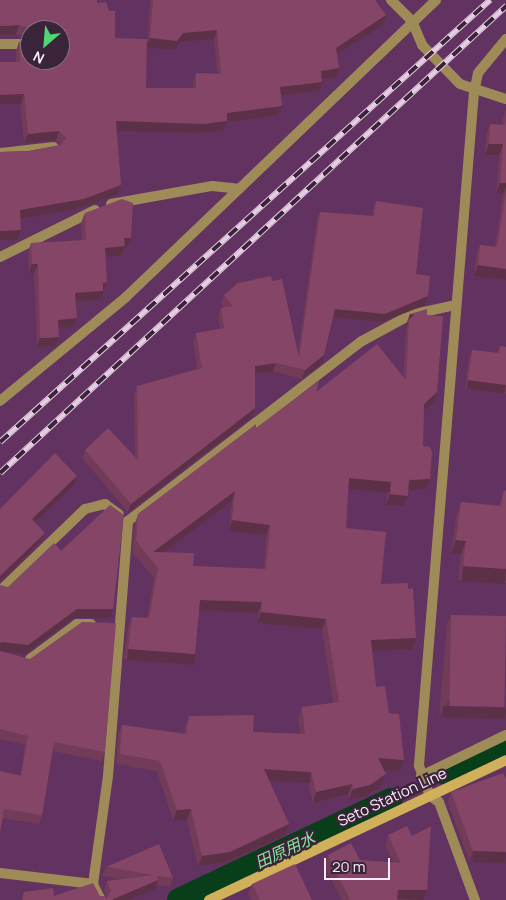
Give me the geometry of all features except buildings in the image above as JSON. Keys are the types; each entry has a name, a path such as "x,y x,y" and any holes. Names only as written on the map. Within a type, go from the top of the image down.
{"main road":[{"name":"Seto Station Line","path":"212,899 506,760"}],"street":[{"path":"391,0 412,21 422,46 460,84 474,92 506,99"},
{"path":"0,401 126,297 436,0"},
{"path":"475,900 440,802 430,796 421,776 474,92 478,73 506,39"},
{"path":"0,44 20,44"},
{"path":"0,153 56,147"},
{"path":"0,257 63,222 122,200 212,186 239,189"},
{"path":"101,900 93,884 122,624 128,521 362,341 410,314 456,305"},
{"path":"0,591 85,509 105,504 128,521"},
{"path":"18,660 27,661 77,624 122,624"},
{"path":"421,776 506,735"},
{"path":"0,874 93,884"},
{"path":"212,899 226,900"}],"waterway":[{"name":"田原用水","path":"446,773 506,746"},
{"name":"田原用水","path":"179,900 391,800"}],"railway":[{"path":"0,442 490,0"},
{"path":"0,473 506,6"}]}
